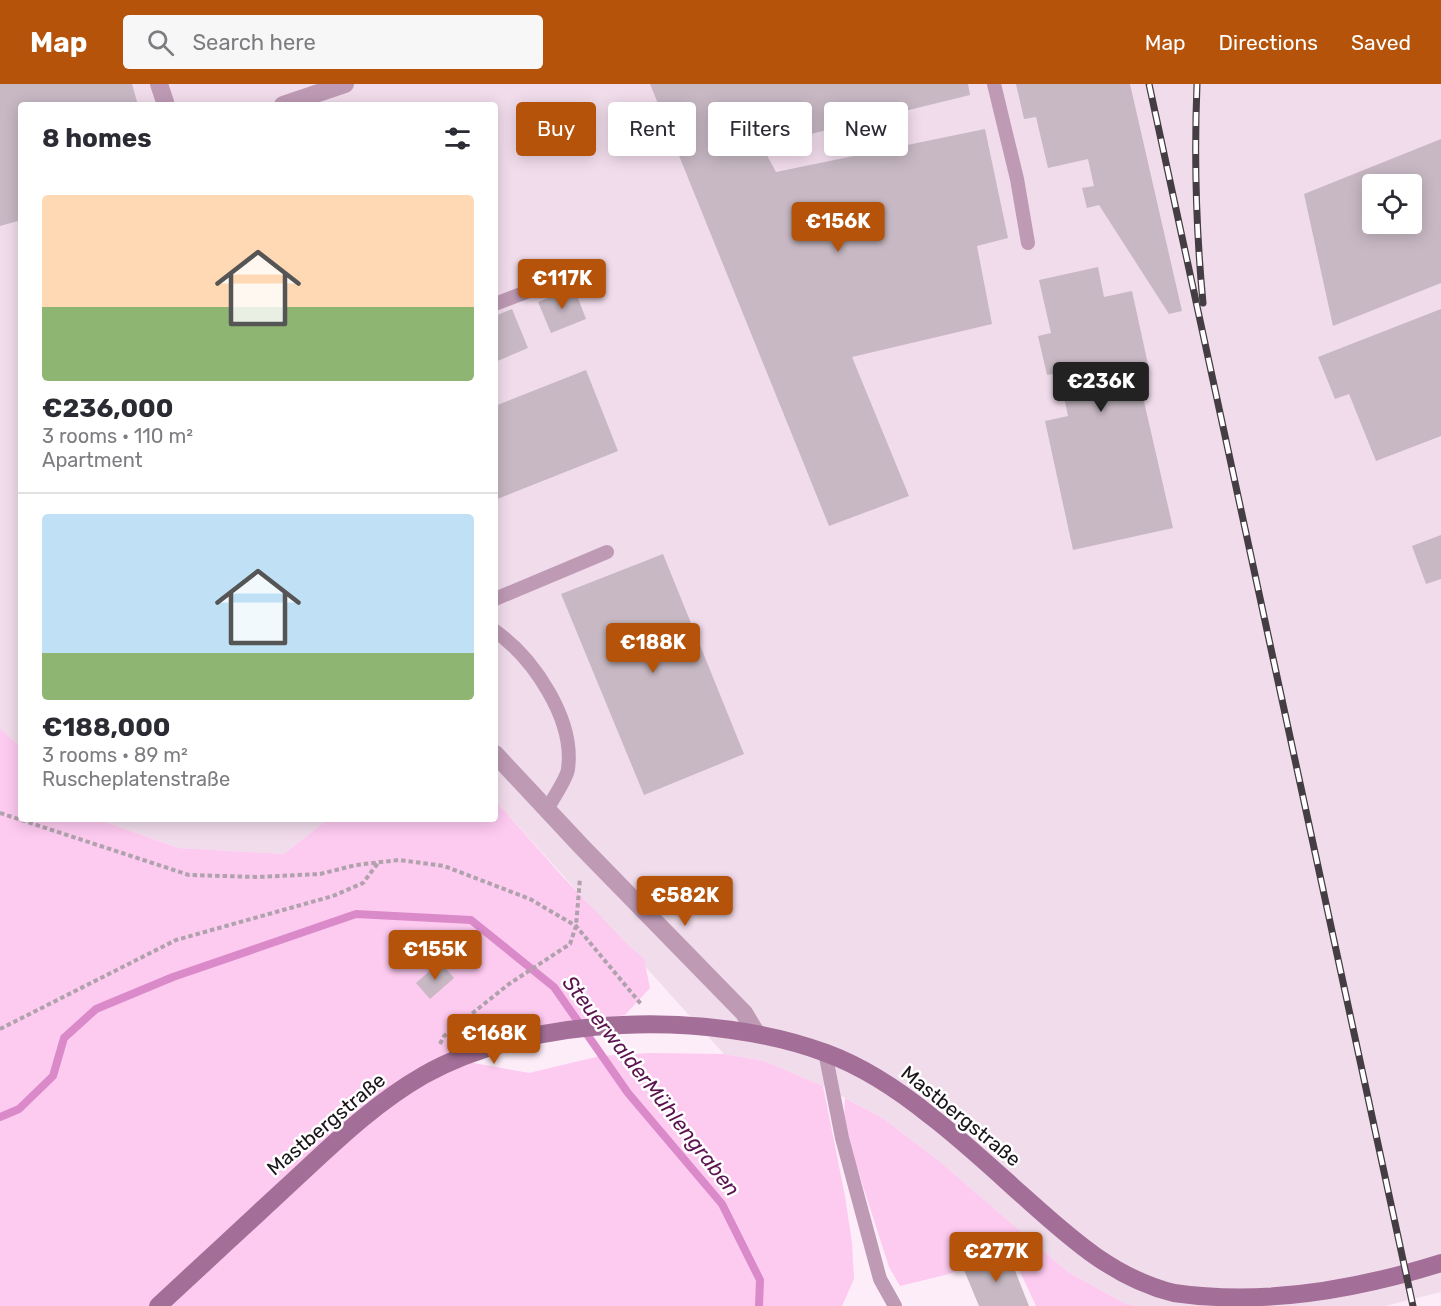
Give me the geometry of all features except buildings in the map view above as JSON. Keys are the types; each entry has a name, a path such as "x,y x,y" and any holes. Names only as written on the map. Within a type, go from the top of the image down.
{"main road":[{"name":"Mastbergstraße","path":"158,1306 353,1125 393,1094 428,1073 493,1046 553,1032 616,1025 703,1027 756,1033 825,1052 871,1073 943,1125 1059,1229 1110,1266 1142,1282 1174,1293 1229,1301 1304,1302 1441,1263"}],"street":[{"path":"159,84 165,102"},
{"path":"292,102 345,84"},
{"path":"498,757 744,1013 756,1033"}],"lane":[{"path":"994,84 1017,179 1028,243"},
{"path":"498,303 529,291"},
{"path":"498,598 607,552"},
{"path":"498,633 513,644 550,691 567,738 568,770 547,810"},
{"path":"825,1052 850,1171 880,1279 895,1306"}],"path":[{"path":"0,813 18,819"},
{"path":"27,822 189,875 257,877 321,874 399,860 444,866 530,899 576,926 659,1025"},
{"path":"428,1073 444,1036 509,984 570,944 576,926 582,847"},
{"path":"0,1029 176,940 333,896 363,883 378,862"}],"shaded area":[{"path":"0,84 1441,84 1441,1292 1385,1306 1136,1306 1124,1303 1068,1272 939,1161 884,1119 823,1086 764,1061 724,1054 498,803 498,102 18,102 18,745 0,728"},
{"path":"0,728 18,745 18,822 105,822 178,848 284,854 324,822 498,822 498,803 562,876 644,959 650,988 625,1015 571,1024 446,1058 529,1073 600,1056 651,1053 724,1054 764,1061 823,1086 845,1196 852,1243 854,1279 842,1306 0,1306"},
{"path":"105,822 324,822 284,854 178,848"},
{"path":"845,1098 884,1119 939,1161 1068,1272 1124,1303 1136,1306 1036,1306 1009,1248 949,1274 900,1286 889,1267 854,1158 844,1121"}],"waterway":[{"name":"SteuerwalderMühlengraben","path":"0,1117 19,1109 53,1076 64,1038 96,1009 173,977 356,914 471,920 554,987 628,1093 722,1204 760,1280 759,1306"}],"railway":[{"path":"1149,84 1413,1306"},
{"path":"1197,84 1196,193 1203,303"}]}
